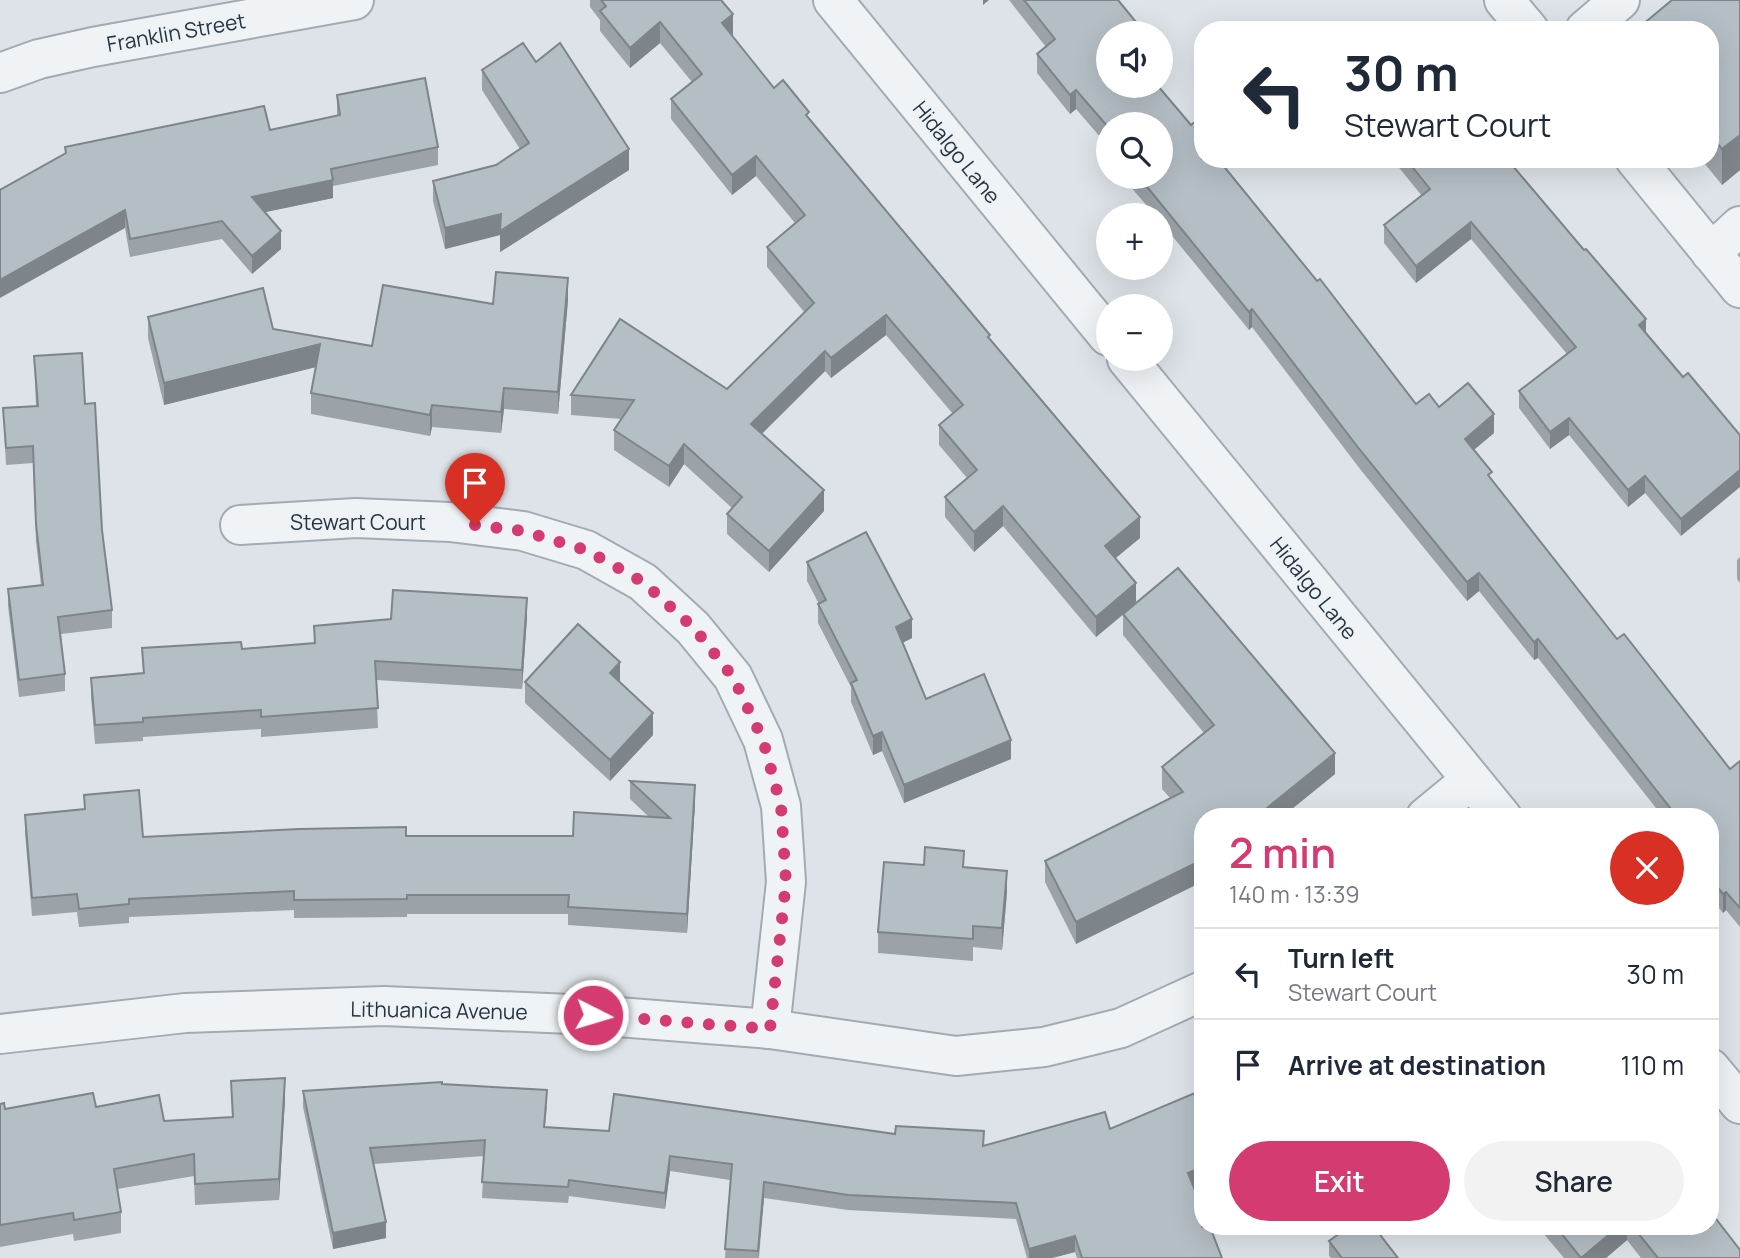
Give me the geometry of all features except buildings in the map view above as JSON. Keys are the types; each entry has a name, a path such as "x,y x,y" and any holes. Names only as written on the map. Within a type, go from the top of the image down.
{"street":[{"name":"Franklin Street","path":"0,73 39,59 93,47 354,0"},
{"name":"Hidalgo Lane","path":"833,0 1096,321"},
{"path":"1504,0 1522,21"},
{"path":"1641,168 1740,288"},
{"path":"1711,253 1740,226"},
{"name":"Hidalgo Lane","path":"1136,371 1494,808"},
{"name":"Stewart Court","path":"240,525 356,518 450,522 523,531 586,550 643,582 694,628 733,677 763,740 781,806 786,882 770,1029"},
{"path":"1437,808 1471,780"},
{"name":"Lithuanica Avenue","path":"0,1034 185,1013 384,1006 593,1015 770,1029 956,1056 1044,1047 1121,1028 1194,996"},
{"path":"1719,1079 1740,1104"}],"route":[{"path":"475,525 523,531 586,550 643,582 694,628 733,677 763,740 781,806 786,882 770,1029 593,1015"}]}
